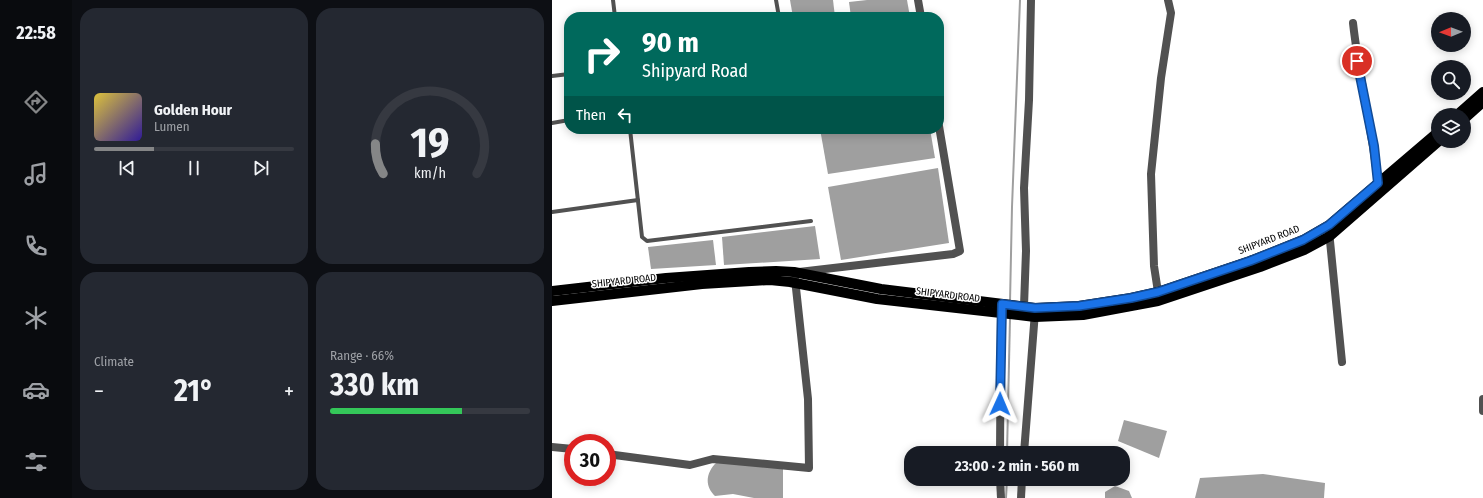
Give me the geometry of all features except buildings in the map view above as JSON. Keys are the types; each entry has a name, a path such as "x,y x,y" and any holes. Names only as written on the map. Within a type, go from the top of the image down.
{"main road":[{"path":"1465,108 1483,92"},
{"path":"1471,113 1483,102"},
{"name":"SHIPYARD ROAD","path":"552,292 666,278 749,272 794,272 1001,309 1024,306 1035,312 1131,298 1158,292 1250,261 1303,240 1329,225 1431,138"},
{"name":"SHIPYARD ROAD","path":"552,301 702,284 770,280 878,299 1083,315 1158,302 1260,267 1304,250 1330,236 1431,148"}],"street":[{"path":"918,0 920,12"},
{"path":"1024,306 1026,251 1024,188 1029,100 1030,0"},
{"path":"1158,292 1154,266 1151,174 1161,78 1171,13 1168,0"},
{"path":"1353,23 1357,61 1374,146 1378,183"},
{"path":"616,455 690,465 713,459 809,468 808,399 794,272 953,254 960,251 940,134"},
{"path":"1329,225 1342,362"},
{"path":"1000,446 1001,309"},
{"path":"1025,446 1035,312"},
{"path":"1483,399 1483,411"},
{"path":"552,447 564,448"},
{"path":"1000,486 1000,498"},
{"path":"1021,498 1022,486"}],"lane":[{"path":"613,0 614,12"},
{"path":"776,0 778,12"},
{"path":"552,76 564,75"},
{"path":"552,123 564,121"},
{"path":"631,134 642,237 647,241 811,220"},
{"path":"552,212 638,200"}],"shaded area":[{"path":"790,0 833,0 834,12 792,12"},
{"path":"867,0 907,0 909,12 850,12 849,2"},
{"path":"821,134 931,134 935,158 828,174"},
{"path":"938,168 949,243 841,260 828,187"},
{"path":"815,226 820,259 724,265 722,237"},
{"path":"713,240 716,265 651,269 648,247"},
{"path":"1124,420 1167,431 1159,458 1118,441"},
{"path":"717,462 783,468 783,498 754,498 733,494 715,496 709,488 708,479 710,470"},
{"path":"1263,474 1325,483 1324,498 1195,498 1200,478"},
{"path":"1115,486 1129,491 1132,498 1105,498 1105,492"}],"waterway":[{"path":"1010,302 1020,0"},
{"path":"1007,446 1010,318"},
{"path":"1006,498 1007,486"}],"route":[{"path":"1000,404 1002,304 1035,308 1079,306 1158,292 1250,261 1303,240 1329,225 1378,183 1374,146 1357,61"}]}
